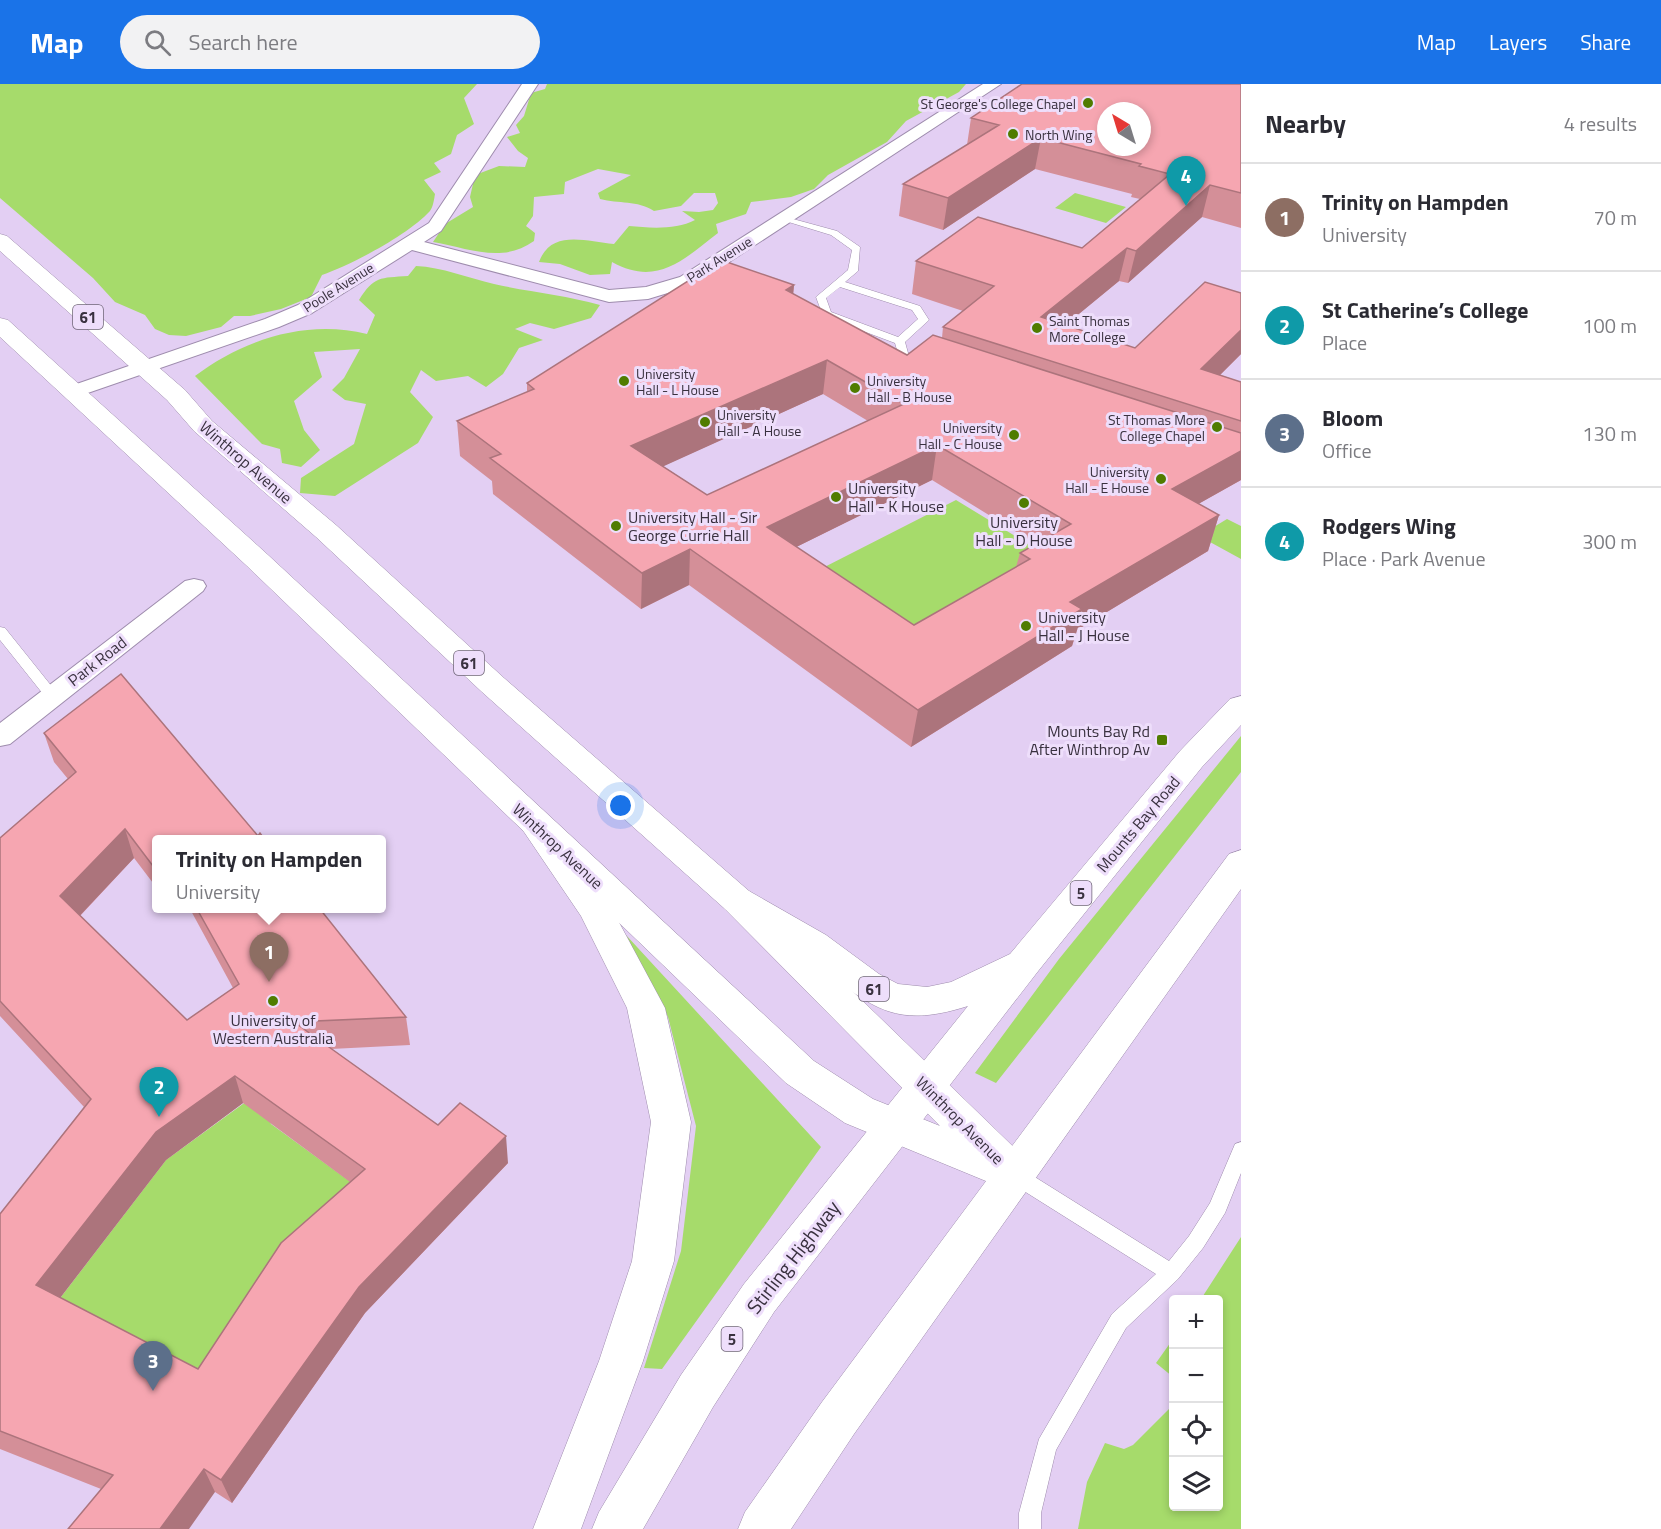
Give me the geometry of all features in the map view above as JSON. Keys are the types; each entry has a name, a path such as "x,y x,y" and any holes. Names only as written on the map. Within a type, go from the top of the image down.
{"main road":[{"name":"Winthrop Avenue","path":"0,240 146,367 176,395 203,426 326,531 493,685 737,900 884,1047 928,1086 1015,1175"},
{"name":"Winthrop Avenue","path":"0,325 257,560 800,1072 859,1111 1015,1175"},
{"name":"Mounts Bay Road","path":"928,1086 1026,960 1191,759 1241,706"},
{"path":"537,826 595,909 646,1008 671,1122 653,1261 621,1361 557,1529"},
{"path":"762,1529 838,1418 1241,863"},
{"name":"61","path":"737,900 824,952 873,989 914,1002 944,1000 983,985 1026,960"},
{"name":"Stirling Highway","path":"616,1529 697,1391 759,1298 928,1086"}],"street":[{"name":"Poole Avenue","path":"72,392 305,309 435,227 530,84"},
{"name":"Park Avenue","path":"408,243 609,296 648,293 687,281 993,84"},
{"name":"Park Road","path":"0,737 194,586"}],"lane":[{"path":"785,218 834,233 857,249 853,271 821,297 826,314 900,340"},
{"path":"838,283 916,308 924,321 900,340"},
{"path":"900,340 903,355 926,362"},
{"path":"0,631 52,696"},
{"path":"1030,1529 1030,1513 1046,1446 1119,1321 1171,1273 1196,1242 1218,1207 1241,1150"},
{"path":"1015,1175 1171,1273"}],"green space":[{"path":"0,84 477,84 464,98 474,124 457,135 451,154 434,163 441,172 424,180 435,194 431,209 420,220 379,248 322,275 311,297 281,309 250,316 234,316 221,327 186,336 169,335 155,329 145,315 115,302 93,278 0,198"},
{"path":"547,84 966,84 959,92 906,121 887,142 828,175 814,189 791,197 751,202 746,214 716,224 718,233 681,261 656,271 643,272 628,269 612,262 610,274 590,275 560,264 539,262 544,252 560,241 581,240 614,244 629,226 663,228 688,223 695,220 682,211 713,210 718,203 715,193 694,193 681,206 654,211 634,204 600,199 598,193 631,175 598,169 565,182 564,194 534,197 533,216 526,226 535,233 534,241 522,248 497,253 433,242 445,224 473,207 470,197 475,175 499,166 525,167 528,158 518,151 507,137 520,133 516,125 524,116 531,93 545,89"},
{"path":"1075,193 1126,207 1106,223 1055,208"},
{"path":"416,266 436,268 494,284 600,305 591,318 554,329 530,323 515,329 543,340 519,348 503,374 486,387 468,376 436,381 421,370 410,392 433,417 418,443 335,496 300,493 301,478 354,444 366,404 345,400 332,390 344,378 360,349 314,352 322,377 294,401 304,430 320,450 301,467 282,463 280,449 262,444 195,376 234,352 255,342 277,336 322,329 367,334 375,315 359,300 364,292 379,280 408,276"},
{"path":"956,500 1051,558 898,645 799,580"},
{"path":"1227,519 1241,526 1241,559 1199,536"},
{"path":"1241,736 1241,772 996,1083 975,1073 1059,959"},
{"path":"626,935 821,1147 662,1369 644,1368 681,1251 696,1126 668,1017"},
{"path":"258,1093 271,1124 348,1180 365,1164 199,1410 31,1336 166,1160"},
{"path":"1241,1237 1241,1529 1078,1529 1087,1482 1105,1443 1124,1449 1133,1445 1169,1409 1169,1511 1223,1511 1223,1295 1204,1295"},
{"path":"1169,1345 1169,1374 1156,1363"}],"building":[{"path":"1022,84 1241,84 1241,193 1210,185 1136,251 1127,248 1041,317 1135,348 1205,282 1241,293 1241,330 1201,369 1241,382 1241,421 943,327 994,286 916,261 978,217 1082,248 1170,174 1110,156 1151,156 1151,102 1097,102 1097,153 1041,138 948,198 903,184 999,125 971,118"},
{"path":"721,260 794,285 786,290 907,355 933,335 1241,433 1241,451 1172,489 1219,515 1070,602 1082,609 918,710 690,549 642,573 490,458 501,454 457,421 534,389 527,383","holes":["827,360 904,404 707,495 631,446","937,445 1071,524 1020,553 1030,559 914,625 767,527"]},
{"path":"121,674 257,835 152,835 152,865 125,829 60,896 187,1020 239,984 199,913 323,913 406,1017 294,1022 438,1125 460,1103 506,1136 359,1287 221,1480 204,1469 160,1529 68,1529 113,1475 0,1431 0,1214 91,1099 0,1001 0,838 76,772 44,733","holes":["235,1076 365,1169 281,1243 198,1369 36,1285 156,1132"]}],"place":[{"name":"St George's College Chapel","path":"1088,103"},
{"name":"North Wing","path":"1013,134"},
{"name":"Rodgers Wing","path":"1186,206"},
{"name":"Saint Thomas More College","path":"1037,328"},
{"name":"University Hall - L House","path":"624,381"},
{"name":"University Hall - B House","path":"855,388"},
{"name":"University Hall - A House","path":"705,422"},
{"name":"St Thomas More College Chapel","path":"1217,427"},
{"name":"University Hall - C House","path":"1014,435"},
{"name":"University Hall - E House","path":"1161,479"},
{"name":"University Hall - K House","path":"836,497"},
{"name":"University Hall - D House","path":"1024,503"},
{"name":"University Hall - Sir George Currie Hall","path":"616,526"},
{"name":"University Hall - J House","path":"1026,626"},
{"name":"Mounts Bay Rd After Winthrop Av","path":"1162,740"},
{"name":"Trinity on Hampden","path":"269,982"},
{"name":"University of Western Australia","path":"273,1001"},
{"name":"St Catherine’s College","path":"159,1117"},
{"name":"Bloom","path":"153,1391"}]}
